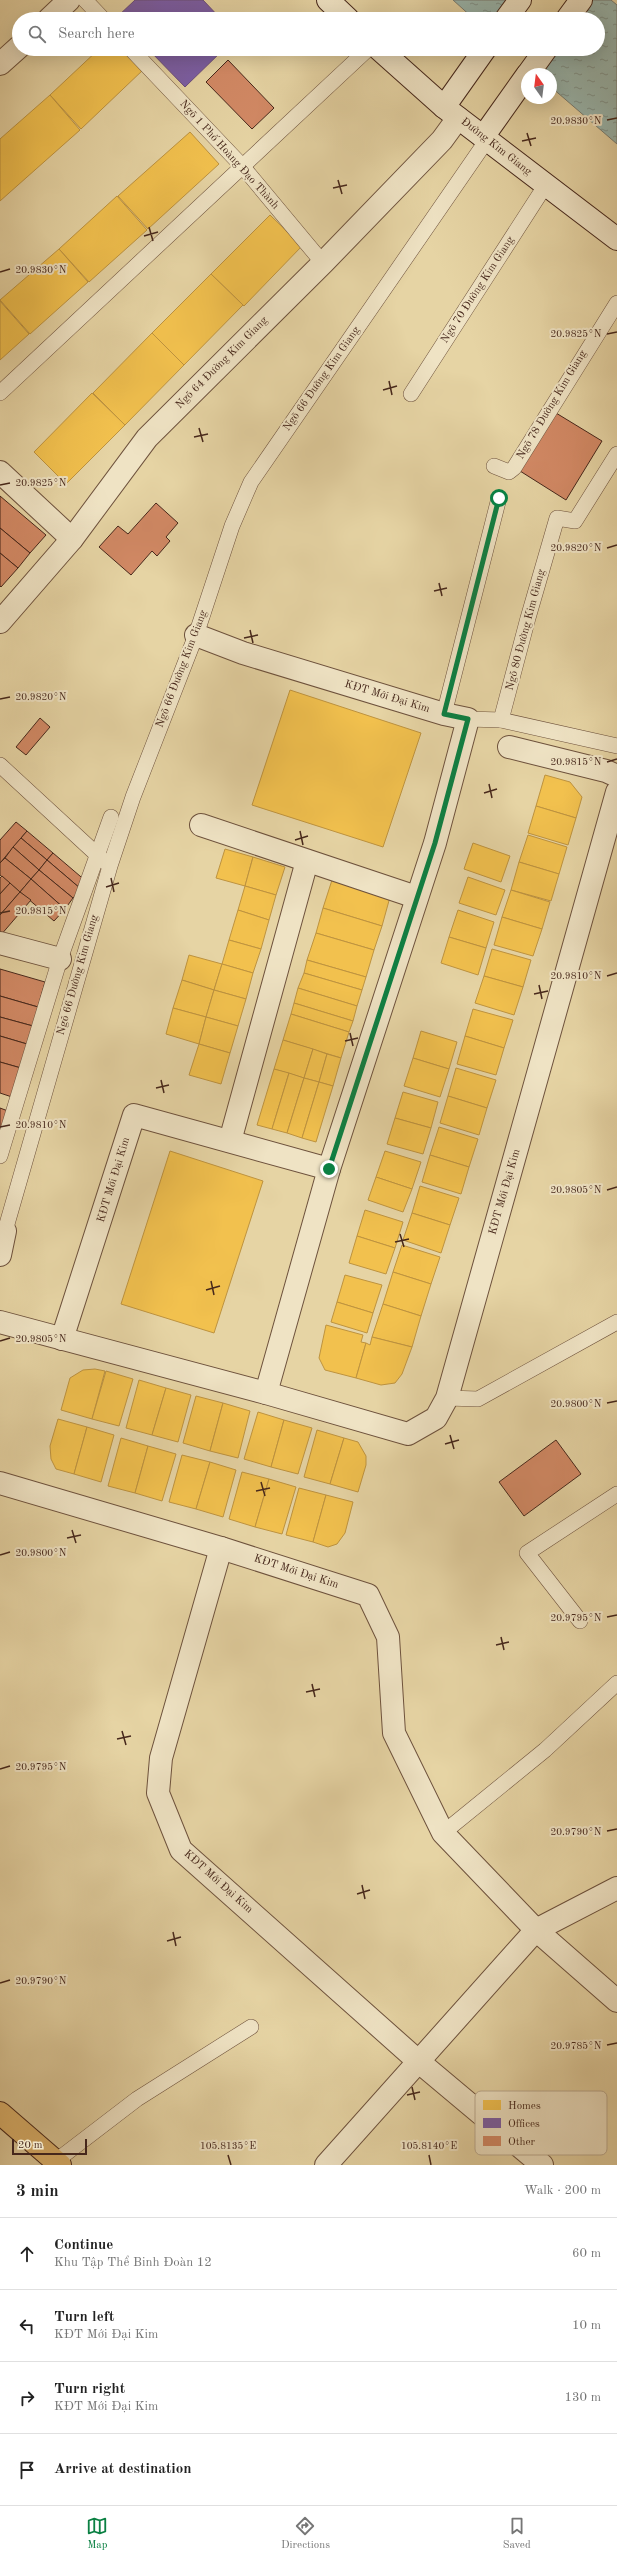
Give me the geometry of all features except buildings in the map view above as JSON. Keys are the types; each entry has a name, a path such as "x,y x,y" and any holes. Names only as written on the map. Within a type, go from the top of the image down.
{"main road":[{"path":"0,2113 58,2163"}],"street":[{"path":"56,12 69,0"},
{"path":"328,0 341,12"},
{"path":"511,12 520,0"},
{"path":"573,12 581,0"},
{"path":"0,64 12,53"},
{"name":"Đường Kim Giang","path":"387,56 451,112 545,186 617,240"},
{"name":"Ngõ 64 Đường Kim Giang","path":"0,622 72,539 147,438 323,263 442,140 451,112 480,56"},
{"path":"532,68 541,56"},
{"path":"485,138 521,84"},
{"path":"0,474 72,539"},
{"name":"KĐT Mới Đại Kim","path":"196,635 243,653 444,714 468,719"},
{"path":"266,1393 329,1169 435,843 468,719"},
{"path":"509,747 606,771 617,776"},
{"name":"KĐT Mới Đại Kim","path":"0,1322 266,1393 408,1434 436,1418 447,1398 617,792"},
{"path":"201,825 416,898"},
{"path":"230,1141 307,861"},
{"path":"0,943 60,959"},
{"name":"KĐT Mới Đại Kim","path":"62,1339 134,1115 329,1169"},
{"name":"Ngõ 66 Đường Kim Giang","path":"0,1256 2,1230"},
{"name":"KĐT Mới Đại Kim","path":"0,1483 220,1548 368,1595 388,1637 394,1733 443,1833 536,1930 617,2001"},
{"name":"KĐT Mới Đại Kim","path":"220,1548 161,1758 158,1793 181,1850 418,2061 475,2109"},
{"path":"326,2165 536,1930 617,1888"},
{"name":"KĐT Mới Đại Kim","path":"530,2155 542,2165"}],"lane":[{"path":"85,0 96,12"},
{"name":"Ngõ 1 Phố Hoàng Đạo Thành","path":"138,56 243,167 323,263"},
{"path":"0,394 361,56"},
{"name":"Ngõ 66 Đường Kim Giang","path":"2,1230 110,866 133,796 196,635 232,526 251,482 485,138"},
{"name":"Ngõ 70 Đường Kim Giang","path":"411,394 545,186"},
{"name":"Ngõ 78 Đường Kim Giang","path":"494,466 509,472 514,468 581,357 617,303"},
{"name":"Ngõ 80 Đường Kim Giang","path":"501,720 528,618 557,518 575,521 617,454"},
{"path":"444,714 499,498"},
{"path":"468,719 501,720 617,746"},
{"path":"0,765 98,857 110,866"},
{"path":"0,1156 60,959 98,857 111,817"},
{"path":"447,1398 478,1399 617,1322"},
{"path":"580,1621 527,1554 617,1494"},
{"path":"443,1833 545,1750 617,1683"},
{"path":"58,2163 137,2100 251,2027"}],"water":[{"path":"453,0 611,0 617,5 617,144 557,92 557,68 529,68 516,56 605,56 605,12 466,12"}],"pier":[{"path":"520,0 581,0 572,12 511,12"},
{"path":"514,56 541,56 532,68 527,68"}],"route":[{"path":"329,1169 435,843 468,719 444,714 499,498"}]}
